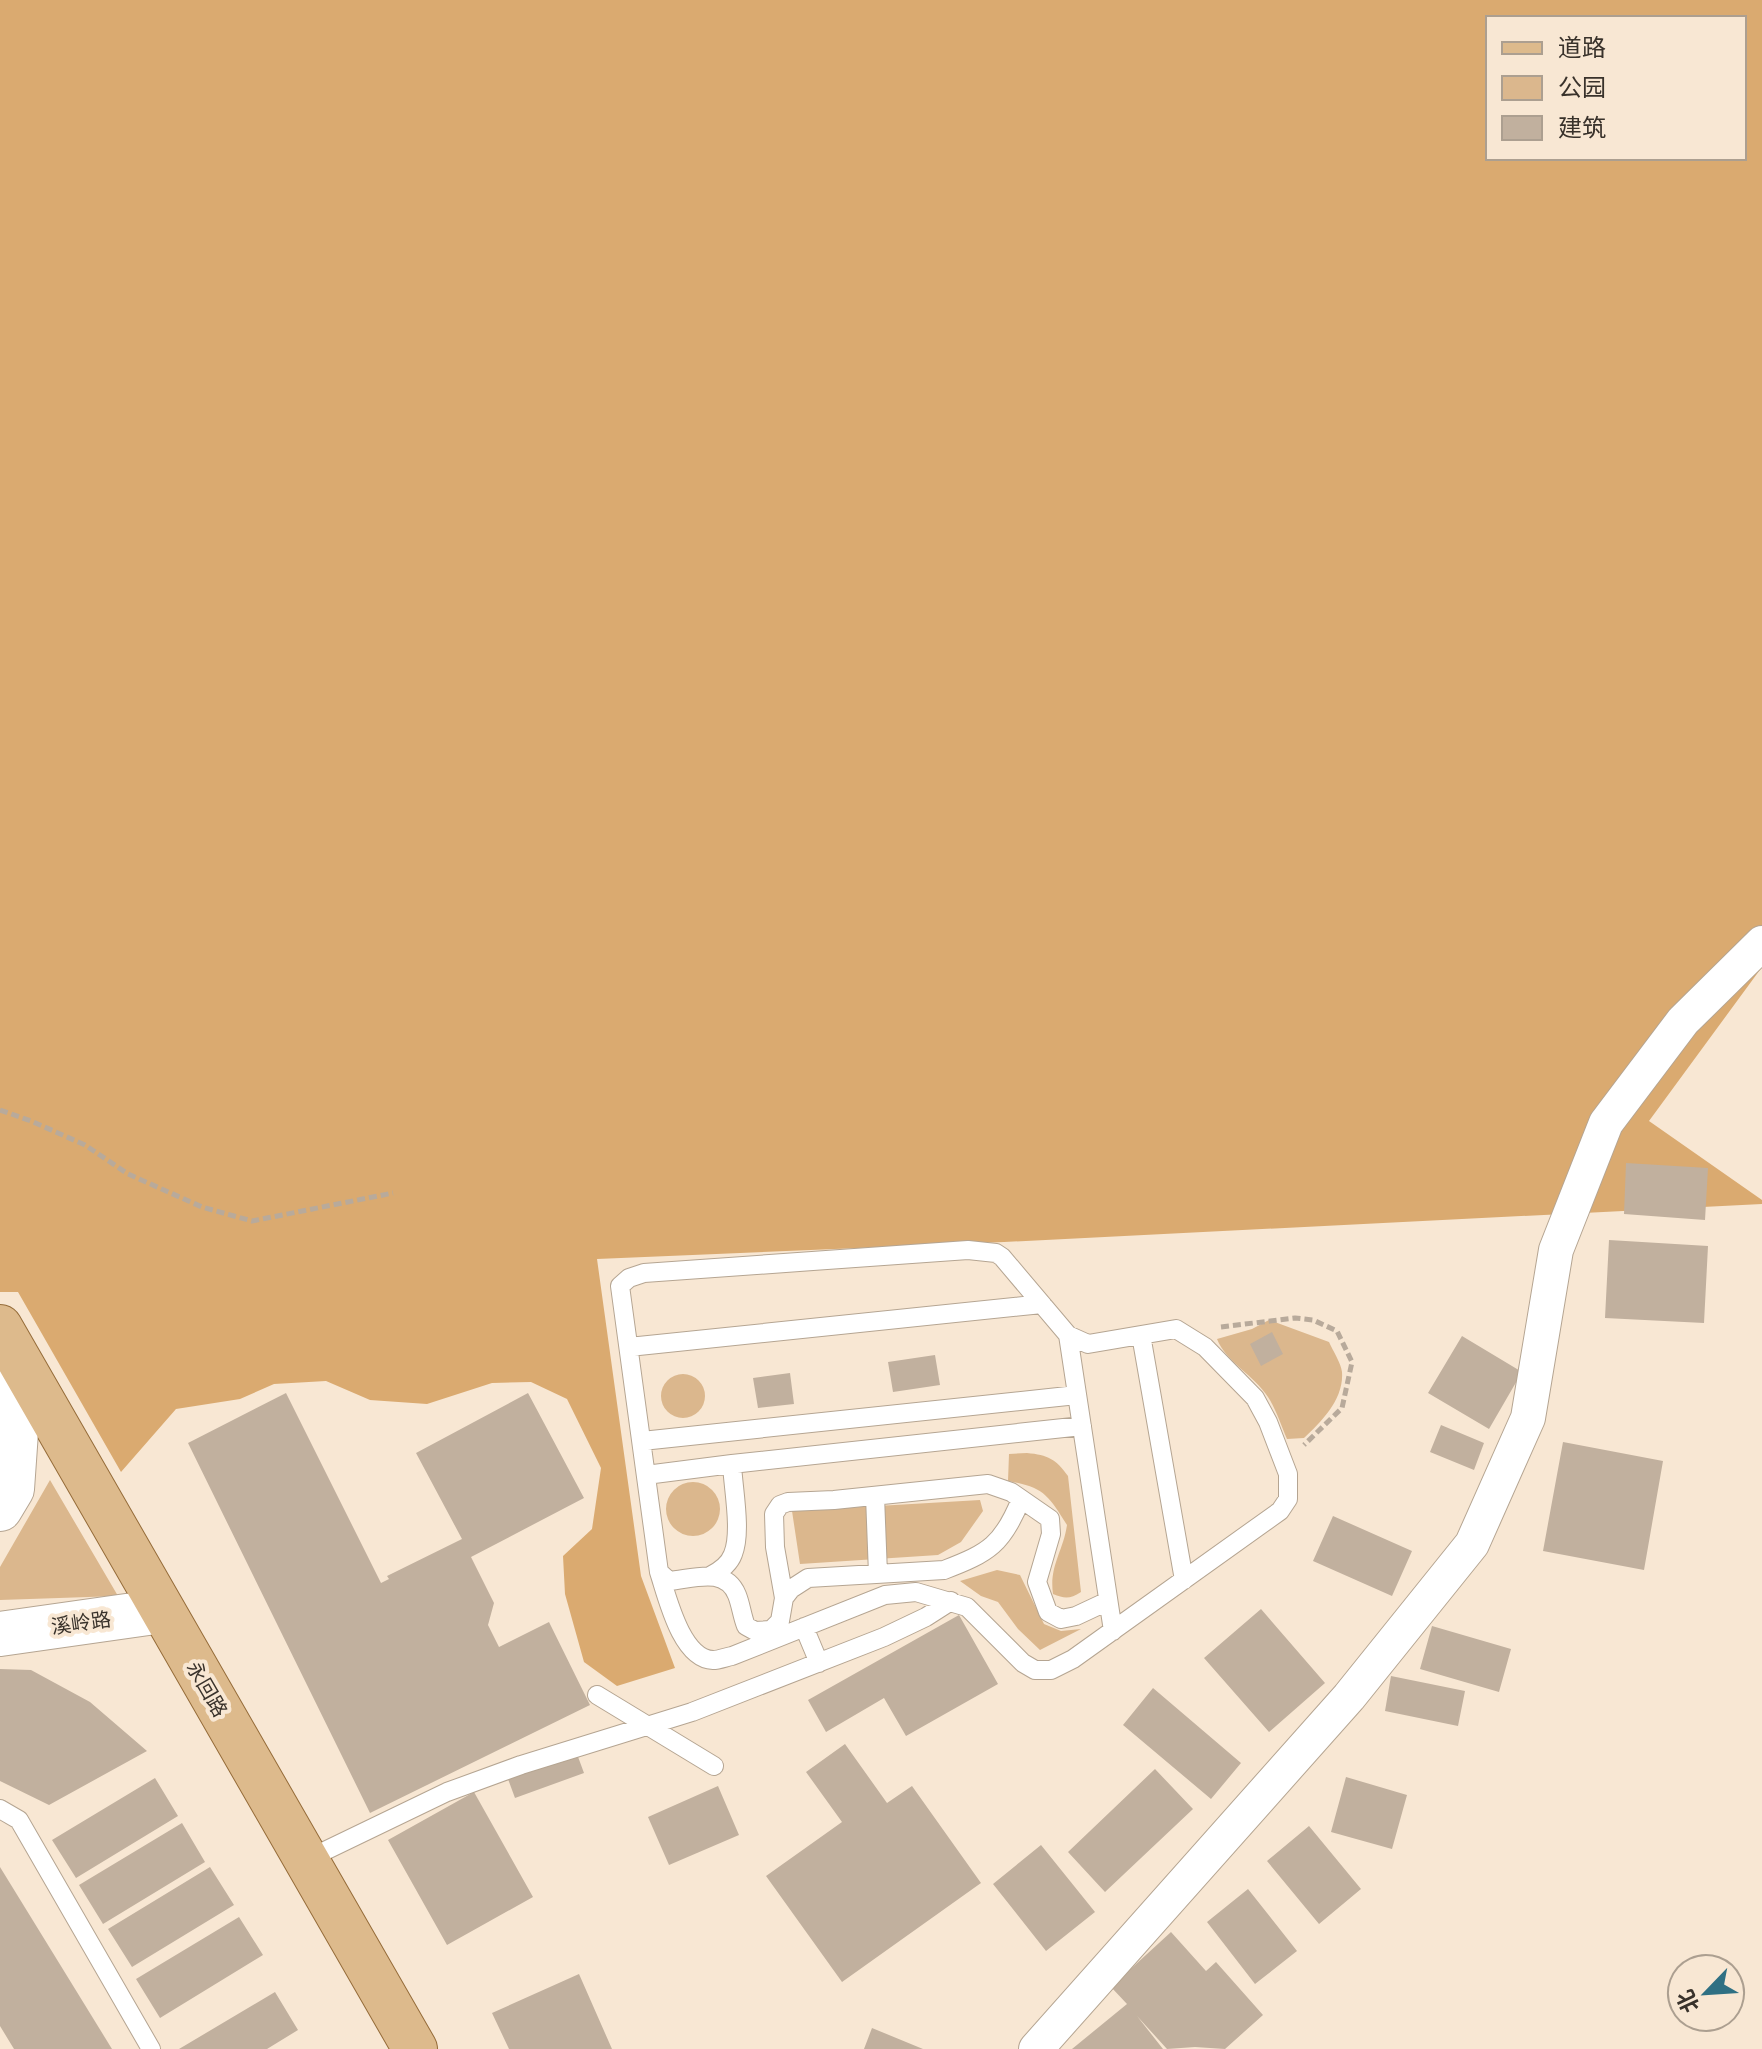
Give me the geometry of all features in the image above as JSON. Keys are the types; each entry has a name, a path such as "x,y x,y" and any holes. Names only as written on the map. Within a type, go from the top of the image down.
{"main road":[{"name":"永回路","path":"0,1327 415,2049"}],"street":[{"path":"1036,2049 1349,1697 1472,1544 1528,1418 1556,1250 1606,1123 1683,1021 1762,943"},
{"path":"0,1334 19,1389 12,1489 0,1509"},
{"name":"溪岭路","path":"0,1634 162,1611"}],"lane":[{"path":"968,1250 996,1253 1068,1335 1088,1344 1176,1329 1205,1347 1255,1398 1268,1422 1288,1474 1288,1499 1280,1511 1073,1659 1051,1670 1035,1670 1023,1663 967,1607 916,1592 885,1595 732,1656 712,1660 689,1647 679,1629 659,1572 620,1286 629,1278 644,1273 968,1250"},
{"path":"629,1347 1042,1304"},
{"path":"1068,1335 1113,1631"},
{"path":"1141,1335 1184,1580"},
{"path":"642,1441 1077,1395"},
{"path":"646,1475 1082,1426"},
{"path":"710,1576 723,1569 733,1554 737,1533 732,1464"},
{"path":"659,1572 669,1581 710,1576 722,1578 732,1584 746,1626 755,1631 771,1630 780,1621 784,1598 775,1547 774,1514 780,1505 988,1484 999,1486 1050,1519 1051,1534 1037,1582 1048,1612 1061,1619 1076,1616 1108,1601"},
{"path":"875,1496 878,1574"},
{"path":"784,1598 791,1589 808,1578 944,1570 981,1555 996,1544 1010,1527 1021,1499"},
{"path":"306,1860 375,1824 447,1792 521,1765 692,1712 884,1637 951,1601"},
{"path":"804,1627 819,1663"},
{"path":"597,1695 714,1766"},
{"path":"0,1809 19,1820 151,2049"}],"path":[{"path":"0,1110 85,1145 128,1174 202,1207 252,1221 393,1193"},
{"path":"1176,1329 1202,1331 1239,1323 1295,1318 1313,1320 1337,1331 1352,1362 1342,1408 1299,1448 1286,1467"}],"green space":[{"path":"1269,1320 1329,1342 1339,1361 1342,1382 1336,1400 1304,1438 1287,1439 1268,1397 1227,1355 1217,1339 1252,1329"},
{"path":"683,1374 698,1381 705,1396 698,1411 683,1418 668,1411 661,1396 668,1381"},
{"path":"1027,1453 1051,1459 1068,1476 1081,1592 1070,1597 1053,1594 1052,1584 1067,1525 1044,1494 1030,1486 1008,1481 1009,1454"},
{"path":"50,1480 118,1596 0,1600 0,1567"},
{"path":"693,1482 712,1490 720,1509 712,1528 693,1536 674,1528 666,1509 674,1490"},
{"path":"980,1500 983,1511 961,1542 938,1555 800,1564 792,1511"},
{"path":"997,1570 1020,1575 1044,1624 1061,1631 1081,1629 1040,1650 1018,1629 998,1602 981,1596 960,1581"}],"shaded area":[{"path":"0,0 1762,0 1762,967 1649,1121 1762,1200 1762,1204 597,1259 641,1576 675,1668 617,1686 584,1662 565,1594 563,1556 592,1529 601,1468 567,1399 531,1382 492,1383 427,1404 370,1400 326,1381 274,1384 240,1399 176,1409 121,1472 18,1292 0,1292"}],"building":[{"path":"1626,1163 1708,1168 1705,1220 1624,1214"},
{"path":"1609,1240 1708,1246 1704,1323 1605,1318"},
{"path":"1272,1332 1283,1354 1261,1366 1250,1344"},
{"path":"1462,1336 1522,1372 1489,1429 1428,1393"},
{"path":"935,1355 940,1385 893,1392 888,1362"},
{"path":"790,1373 794,1404 758,1408 753,1378"},
{"path":"286,1393 381,1583 389,1579 387,1576 462,1539 416,1453 528,1393 584,1498 471,1557 494,1603 488,1625 499,1647 549,1622 590,1705 370,1813 188,1443"},
{"path":"1441,1425 1484,1443 1474,1470 1430,1452"},
{"path":"1563,1442 1663,1461 1644,1570 1543,1551"},
{"path":"1333,1516 1412,1551 1392,1596 1313,1561"},
{"path":"1261,1609 1325,1683 1269,1732 1204,1658"},
{"path":"959,1615 998,1684 906,1736 884,1698 826,1732 808,1700"},
{"path":"1432,1626 1511,1649 1499,1692 1420,1669"},
{"path":"0,1669 31,1670 90,1702 147,1751 49,1805 0,1781"},
{"path":"1391,1676 1465,1691 1458,1726 1385,1711"},
{"path":"1153,1688 1241,1763 1211,1799 1123,1725"},
{"path":"845,1744 887,1803 912,1786 981,1883 842,1982 766,1876 842,1822 806,1772"},
{"path":"577,1754 584,1773 515,1798 508,1779"},
{"path":"1155,1769 1193,1809 1105,1892 1068,1852"},
{"path":"1346,1777 1407,1795 1392,1849 1331,1832"},
{"path":"155,1778 178,1816 76,1878 52,1840"},
{"path":"718,1786 739,1835 669,1865 648,1817"},
{"path":"474,1792 533,1897 447,1945 388,1840"},
{"path":"182,1823 205,1862 103,1924 79,1885"},
{"path":"1309,1826 1361,1889 1319,1924 1267,1861"},
{"path":"1041,1845 1095,1912 1046,1951 993,1884"},
{"path":"0,1867 112,2049 14,2049 0,2026"},
{"path":"210,1867 234,1905 132,1967 108,1929"},
{"path":"1248,1889 1297,1951 1255,1984 1207,1922"},
{"path":"239,1917 263,1955 160,2018 136,1979"},
{"path":"1171,1932 1206,1971 1216,1962 1263,2015 1225,2049 1167,2049 1137,2016 1163,2049 1072,2049 1127,2004 1111,1987"},
{"path":"579,1974 612,2049 509,2049 492,2013"},
{"path":"275,1992 298,2030 267,2049 179,2049"},
{"path":"872,2028 923,2049 864,2049"}]}
